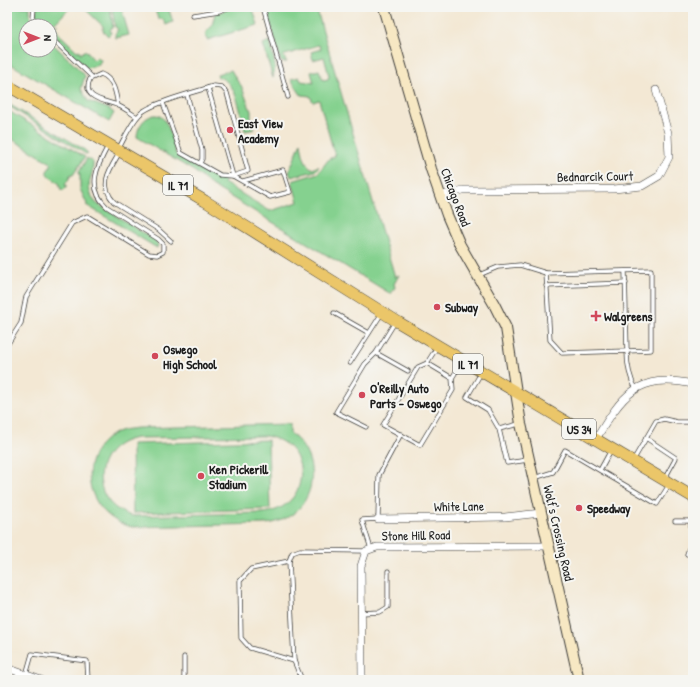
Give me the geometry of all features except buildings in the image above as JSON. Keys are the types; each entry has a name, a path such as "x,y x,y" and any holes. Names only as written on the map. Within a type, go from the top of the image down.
{"main road":[{"name":"Chicago Road","path":"384,7 440,196 460,245 506,328 515,390"},
{"name":"IL 71","path":"7,84 205,202 396,321 515,390"},
{"name":"Wolf's Crossing Road","path":"515,390 521,424 579,680"},
{"name":"US 34","path":"515,390 693,497"}],"street":[{"name":"Bednarcik Court","path":"440,196 463,190 614,189 642,186 659,176 669,157 668,133 656,90"},
{"path":"596,439 618,404 629,392 644,385 663,381 693,384"},
{"name":"White Lane","path":"378,519 505,517 541,513"},
{"name":"Stone Hill Road","path":"362,680 361,566 368,550 548,546"},
{"path":"7,668 41,680"}],"lane":[{"path":"33,18 34,7"},
{"path":"193,15 219,11 230,7"},
{"path":"263,7 288,97"},
{"path":"58,45 92,77"},
{"path":"118,106 112,82 108,76 101,74 92,77 87,85 88,92 93,97 118,106 137,117"},
{"path":"7,345 21,323 26,297 72,223 87,216 149,254 157,255 163,252 163,244 158,239 107,207 100,200 95,185 95,173 115,149 137,117 145,109 214,86 222,87 227,93 248,171 233,176"},
{"path":"208,88 233,176"},
{"path":"187,95 202,150 202,159 200,163"},
{"path":"163,103 181,153 220,175 233,176 270,197 290,192 283,170 243,181"},
{"path":"115,149 107,176 107,193 114,202 159,230 171,241"},
{"path":"478,276 498,267 520,265 546,273 651,270 651,350 562,353 550,340 546,273"},
{"path":"626,271 627,366 631,381 636,389"},
{"path":"546,286 626,283"},
{"path":"350,363 382,312"},
{"path":"334,313 369,333"},
{"path":"366,427 336,412 365,364 376,353 396,321"},
{"path":"438,346 428,363 418,367 384,425 420,445 453,390 452,378 463,361"},
{"path":"376,353 408,371"},
{"path":"428,363 452,378"},
{"path":"482,372 466,397 488,410 499,429 507,463 529,460"},
{"path":"633,461 654,424 660,419 677,422 691,422"},
{"path":"499,429 521,424"},
{"path":"302,680 294,661 289,561 292,553 300,550 368,550 362,520 378,519 379,475 401,434"},
{"path":"533,478 553,472 566,450 657,504 676,458 646,438"},
{"path":"600,470 612,449"},
{"path":"675,521 692,520 691,543 687,554"},
{"path":"289,561 251,568 240,581 241,638 250,648 294,661"},
{"path":"361,613 380,612 388,607 388,571"},
{"path":"7,653 8,623"},
{"path":"26,675 32,654 87,661 88,680"},
{"path":"184,657 184,680"}],"green space":[{"path":"7,7 30,7 31,18 18,18 18,58 58,58 58,49 85,76 81,89 88,101 109,109 114,113 109,122 7,62"},
{"path":"37,7 71,7 58,20 58,18 38,18 36,12"},
{"path":"83,7 110,7 113,27 108,36 103,31 103,26"},
{"path":"112,7 121,7 129,35 116,38 115,34 118,29 115,27"},
{"path":"154,7 168,7 173,22 166,25 163,19 158,19"},
{"path":"237,7 250,7 254,12 258,25 207,40 205,33 212,26 215,13"},
{"path":"266,7 316,7 395,277 399,275 391,294 211,185 194,171 137,137 140,126 147,118 154,115 160,116 168,126 176,154 193,166 213,176 226,178 224,183 270,211 298,202 292,181 318,173 329,159 335,156 319,100 313,102 310,96 301,95 291,79 299,77 301,81 314,83 311,72 319,70 323,80 328,79 329,76 324,57 313,60 311,52 321,49 319,45 285,55 283,56 287,62 281,62"},
{"path":"58,33 77,51 79,50 81,54 85,50 94,60 97,57 101,60 99,65 87,68 58,41"},
{"path":"270,41 275,65 273,78 263,44"},
{"path":"231,70 241,85 251,111 251,123 255,129 245,131 240,108 234,92 225,80 218,77 217,74"},
{"path":"7,103 88,153 86,154 7,105"},
{"path":"7,110 85,157 73,175 71,175 65,185 67,186 64,190 61,190 59,183 47,175 47,171 51,166 51,163 7,136"},
{"path":"301,142 307,164 313,169 318,166 319,167 315,171 291,177 289,172"},
{"path":"87,158 93,162 89,186 96,203 153,239 158,244 157,248 86,205 87,204 80,189 80,174 78,174"},
{"path":"290,424 290,433 302,445 309,458 312,473 310,487 305,500 296,512 283,520 266,524 132,527 116,521 104,511 95,498 90,484 90,469 94,455 103,442 119,431 138,428","holes":["265,436 281,441 292,450 299,462 301,476 298,489 290,500 278,509 262,513 132,516 117,509 107,499 102,487 100,475 103,462 110,451 122,443 137,438"]},
{"name":"Ken Pickerill Stadium","path":"268,440 270,509 133,513 132,444"}],"place":[{"name":"East View Academy","path":"230,130"},
{"name":"Subway","path":"437,307"},
{"name":"Walgreens","path":"596,316"},
{"name":"Oswego High School","path":"155,356"},
{"name":"O'Reilly Auto Parts - Oswego","path":"362,395"},
{"name":"Ken Pickerill Stadium","path":"201,476"},
{"name":"Speedway","path":"579,508"}]}
